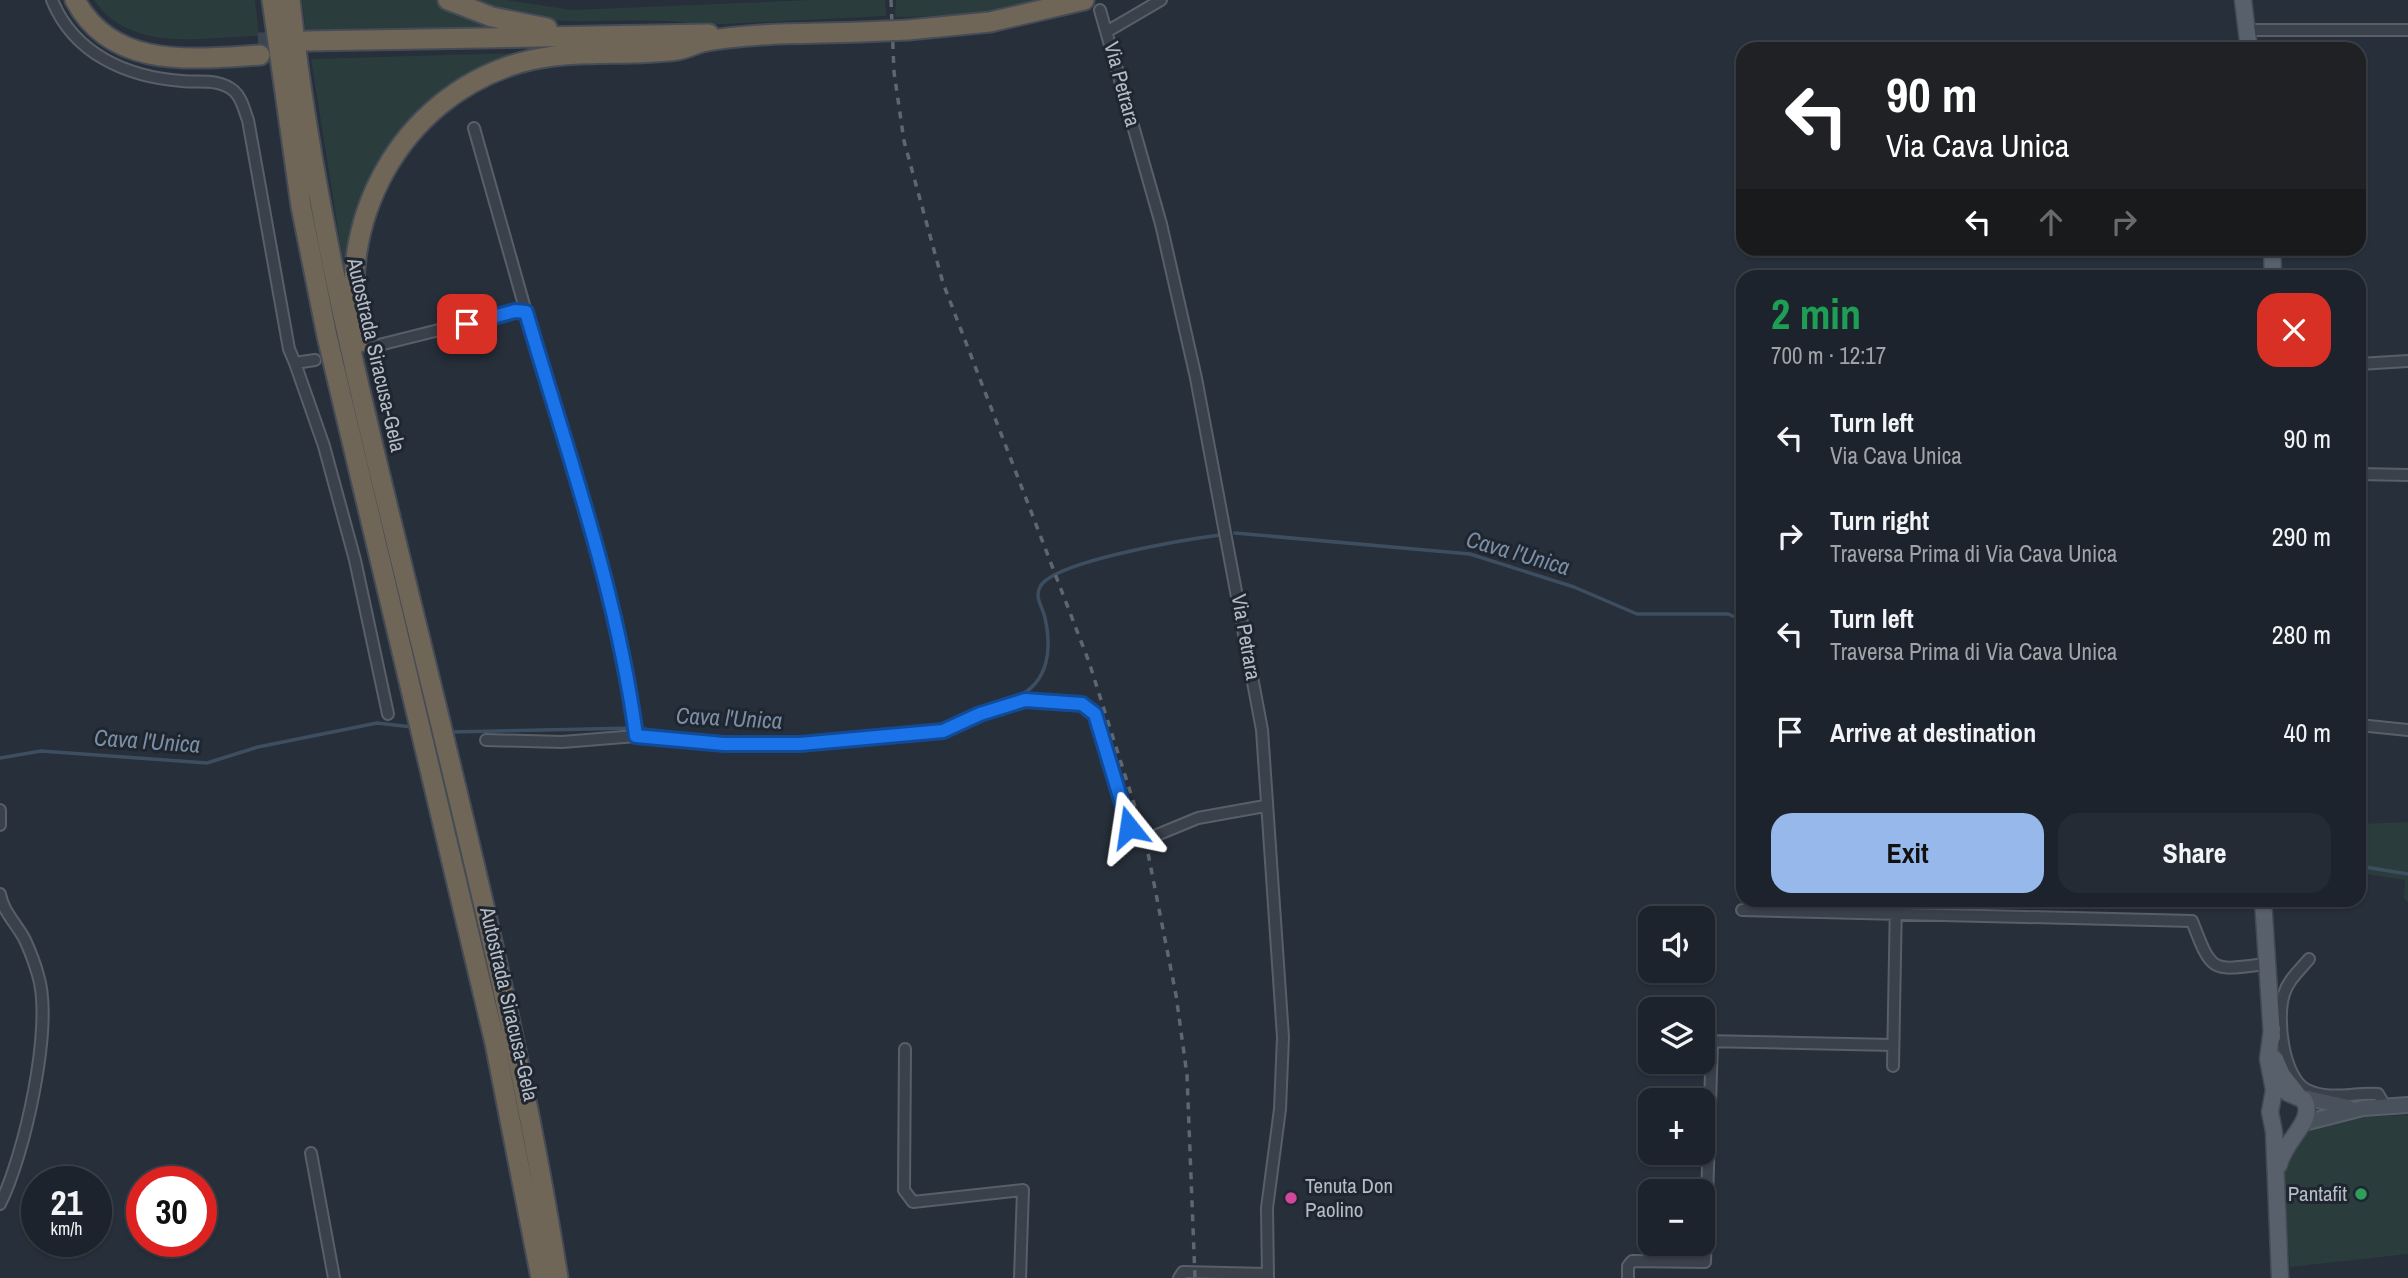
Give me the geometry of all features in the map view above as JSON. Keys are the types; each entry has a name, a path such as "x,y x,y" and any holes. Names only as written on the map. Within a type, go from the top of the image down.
{"highway":[{"path":"75,0 90,22 105,35 140,52 187,59 259,49 189,47 142,42 111,26 88,0"},
{"path":"260,0 289,182 319,337 329,379 350,428"},
{"name":"Autostrada Siracusa-Gela","path":"272,0 301,206 350,428 427,715"},
{"name":"Autostrada Siracusa-Gela","path":"290,0 322,218 345,332 393,530 427,715"},
{"path":"448,0 492,18 518,24 559,29 624,29 666,34"},
{"path":"759,37 666,34 307,47 702,42 908,30 990,22 1092,5"},
{"path":"393,530 385,459 356,327 354,282 359,230 373,190 386,168 414,129 438,106 489,74 540,58 679,50 702,42"},
{"path":"427,715 434,743"},
{"name":"Autostrada Siracusa-Gela","path":"434,743 541,1278"},
{"name":"Autostrada Siracusa-Gela","path":"434,743 509,1020 545,1192 558,1278"}],"main road":[{"path":"2243,0 2248,42"},
{"path":"2263,907 2265,964 2276,1063 2308,1112 2302,1126 2281,1155 2278,1210"},
{"path":"2272,1029 2268,1059 2274,1100 2272,1118 2280,1278"},
{"path":"2274,1100 2287,1093 2298,1095"},
{"path":"2272,1118 2286,1130 2302,1126"}],"street":[{"path":"52,0 78,42 109,62 157,78 226,85 240,98 248,120 289,349 324,446 355,560 388,714"},
{"path":"1108,31 1161,0"},
{"name":"Via Petrara","path":"1092,5 1108,31 1161,224 1199,391 1262,730 1265,806 1283,1037 1280,1109 1267,1208 1267,1276"},
{"path":"2247,30 2408,30"},
{"path":"474,128 526,312 586,507 624,664 636,736"},
{"path":"371,347 515,311 526,312"},
{"path":"295,363 315,360"},
{"path":"2366,364 2408,361"},
{"path":"2366,474 2408,475"},
{"path":"485,740 562,742 636,736 724,744 800,744 943,731 980,714 1025,700 1082,704 1095,714 1129,827 1138,836 1152,837 1198,818 1265,806"},
{"path":"2366,726 2408,730"},
{"path":"0,810 0,825"},
{"path":"0,894 1,904 25,940 38,973 43,992 44,1016 33,1094 9,1186 0,1205"},
{"path":"1893,1066 1896,907"},
{"path":"1742,910 2192,921 2207,958 2214,965 2225,969 2265,964"},
{"path":"2309,959 2290,981 2282,1000 2285,1060 2289,1070 2296,1082 2306,1089 2333,1096 2378,1094 2385,1106"},
{"path":"1715,1041 1893,1045"},
{"path":"905,1049 904,1190 908,1199 913,1202 1023,1190 1020,1278"},
{"path":"1628,1278 1628,1266 1632,1261 1705,1262 1707,1074"},
{"path":"2298,1095 2328,1104 2363,1108"},
{"path":"2302,1126 2363,1108 2408,1105"},
{"path":"312,1153 334,1278"},
{"path":"1179,1278 1182,1272 1267,1276"}],"shaded area":[{"path":"94,0 255,0 259,36 169,39 148,35 128,29 109,17"},
{"path":"302,0 440,0 519,28 306,33"},
{"path":"467,0 507,0 572,10 810,0 885,0 886,16 705,25 666,21 567,21 526,17"},
{"path":"896,0 1039,0 968,13 895,17"},
{"path":"518,53 459,81 426,106 397,137 384,155 346,279 311,59"},
{"path":"2408,822 2408,902 2404,899 2405,880 2366,874 2366,824"},
{"path":"2408,1115 2408,1254 2290,1267 2284,1211 2285,1169 2290,1151 2298,1137 2312,1127 2334,1120"}],"waterway":[{"name":"Cava l'Unica","path":"1235,533 1470,554 1574,587 1637,614 1728,614 1736,617"},
{"name":"Cava l'Unica","path":"1017,697 1036,683 1046,664 1047,630 1038,591 1050,577 1094,560 1220,535"},
{"name":"Cava l'Unica","path":"0,758 41,751 207,763 258,747 377,723 412,727"},
{"name":"Cava l'Unica","path":"451,732 635,728 726,739"},
{"name":"Cava l'Unica","path":"758,739 803,739"},
{"name":"Cava l'Unica","path":"2366,867 2408,874"}],"tunnel":[{"path":"258,42 294,41"}],"railway":[{"path":"891,0 894,72 904,141 943,283 1089,662 1145,838 1176,995 1187,1075 1195,1278"}],"place":[{"name":"Pantafit","path":"2361,1194"},
{"name":"Tenuta Don Paolino","path":"1291,1198"}],"route":[{"path":"467,324 515,311 526,312 586,507 624,664 636,736 724,744 800,744 943,731 980,714 1025,700 1082,704 1095,714 1129,827"}]}
